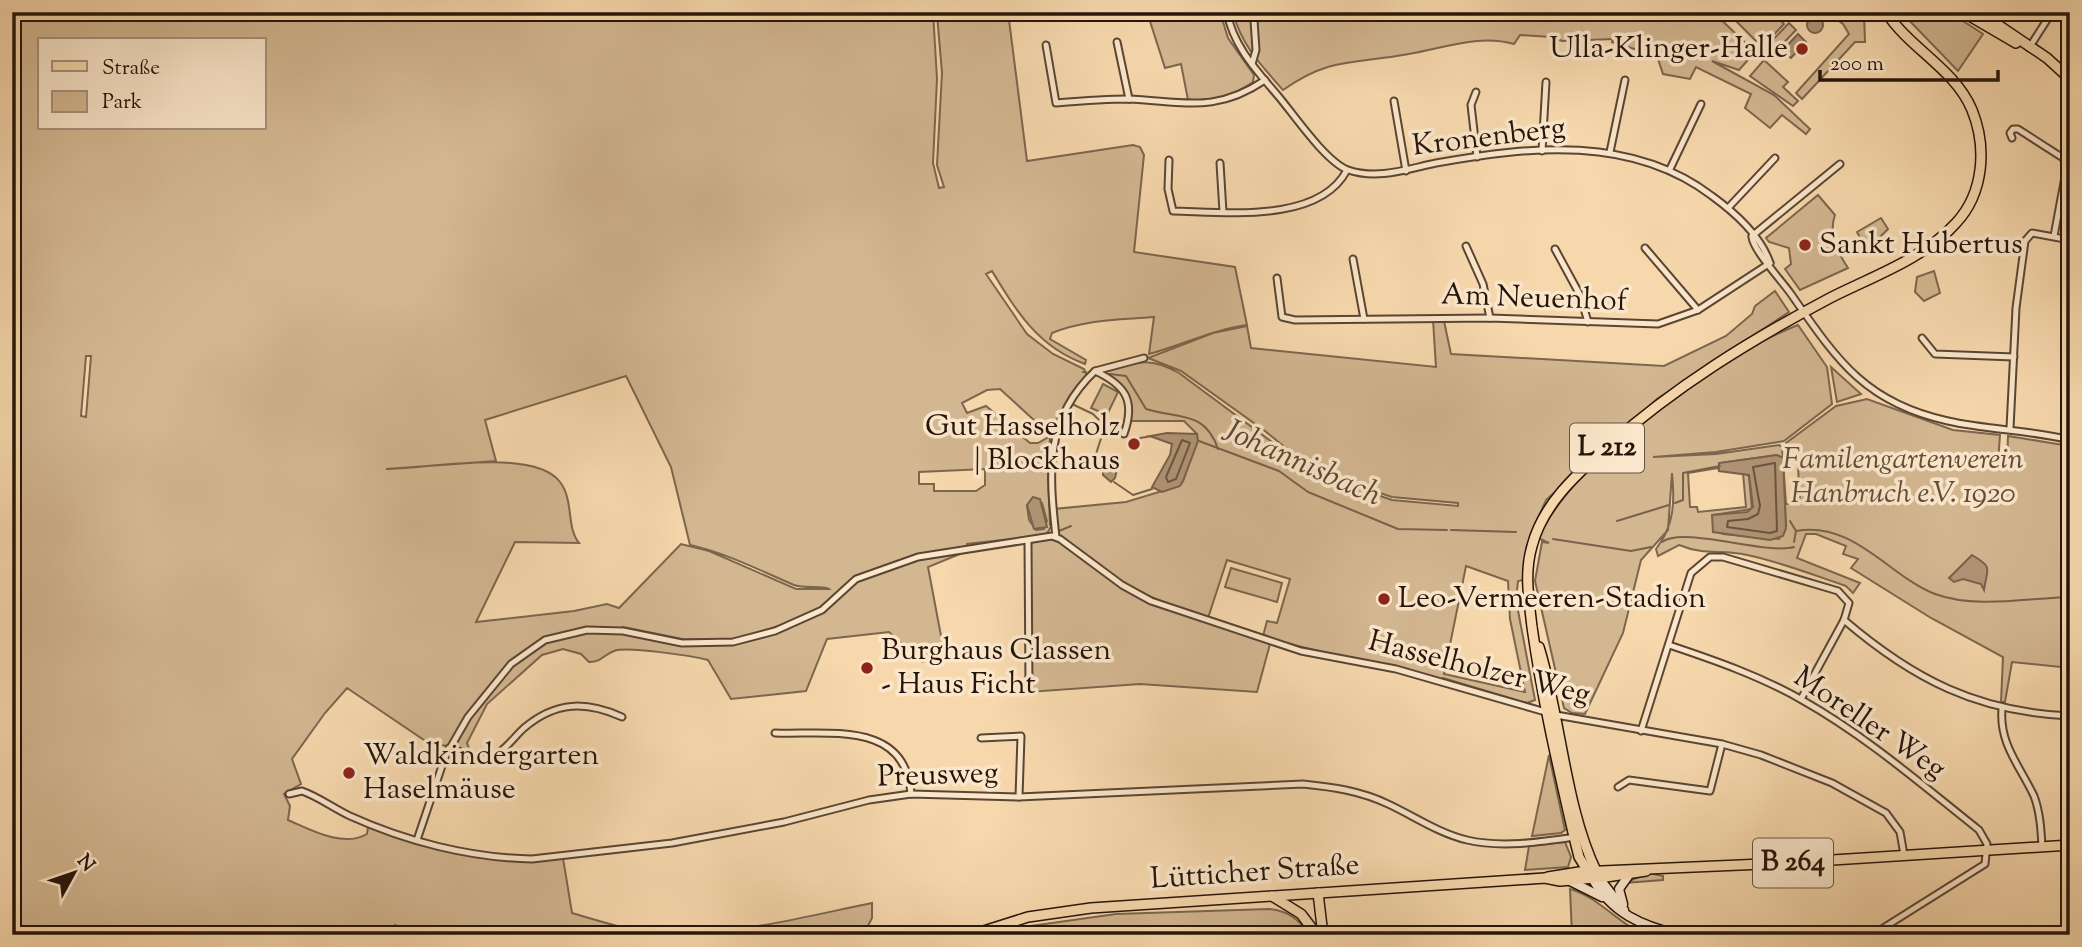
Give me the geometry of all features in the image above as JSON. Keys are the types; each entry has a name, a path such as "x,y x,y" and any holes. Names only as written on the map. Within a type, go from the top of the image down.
{"main road":[{"path":"1963,12 2029,48"},
{"path":"1979,12 2070,79"},
{"name":"L 212","path":"1594,875 1578,836 1532,625 1527,582 1532,546 1547,510 1565,488 1656,404 1716,361 1928,247 1958,221 1976,188 1982,160 1972,110 1955,82 1907,40 1889,15"},
{"name":"Lütticher Straße","path":"971,935 1058,912 1646,870 2070,845"},
{"name":"Lütticher Straße","path":"1545,878 1567,880 1594,875 1629,875 1646,870"},
{"path":"1594,875 1610,904"},
{"path":"1594,875 1617,903 1634,918"},
{"path":"1629,875 1620,885 1618,893 1634,918"},
{"path":"1567,880 1592,891 1624,916 1680,935"},
{"path":"1318,893 1323,935"},
{"path":"1270,896 1301,914 1317,935"}],"street":[{"path":"1169,160 1168,189 1173,211 1223,212 1306,204 1335,186 1347,170 1328,154 1252,64 1237,43 1227,12"},
{"path":"1247,12 1254,20 1256,50 1252,64"},
{"path":"2029,48 2052,12"},
{"path":"1117,42 1129,99"},
{"path":"1046,45 1056,103 1129,99 1217,103 1239,97 1265,80"},
{"path":"1610,152 1625,80"},
{"path":"1542,151 1546,82"},
{"path":"1476,92 1471,105 1477,157"},
{"path":"1394,101 1406,170"},
{"path":"1670,169 1701,104"},
{"path":"2012,138 2010,133 2013,129 2018,129 2063,158 2067,166 2054,236"},
{"name":"Kronenberg","path":"1347,170 1379,174 1477,157 1542,151 1610,152 1670,169 1728,208 1766,253 1804,312 1847,369 1888,401 1949,422 2010,428 2070,440"},
{"path":"1728,208 1775,158"},
{"path":"1220,163 1223,212"},
{"path":"1752,236 1840,164"},
{"path":"2010,428 2017,300 2025,241 2032,233 2070,240"},
{"path":"1466,246 1483,284 1490,318"},
{"path":"1645,248 1698,310"},
{"path":"1555,249 1580,295 1588,322"},
{"path":"1353,259 1364,318"},
{"name":"Am Neuenhof","path":"1278,278 1282,317 1295,320 1490,318 1658,324 1698,310 1770,263"},
{"path":"1922,338 1935,354 2014,357"},
{"path":"417,840 449,748 494,681 522,655 544,640 587,630 623,631 682,643 733,642 787,626 822,610 856,579 918,557 1056,537 1051,494 1055,432 1063,414 1095,371 1144,358"},
{"path":"1095,371 1119,384 1125,392 1127,421 1124,434"},
{"name":"Hasselholzer Weg","path":"1056,537 1122,585 1167,608 1301,651 1396,669 1552,714 1722,744 1761,755 1832,783 1879,808 1898,827 1904,855"},
{"path":"1028,541 1028,688"},
{"path":"1641,731 1690,573 1710,558 1749,562 1838,591 1849,603 1844,620 1801,699"},
{"path":"1844,620 1884,654 1919,676 1975,701 2002,709 2070,716"},
{"name":"Moreller Weg","path":"1668,645 1727,665 1801,699 1875,747 1979,830 1987,849"},
{"path":"449,748 484,759 491,758 540,716 562,707 592,705 622,717"},
{"path":"2002,709 2001,724 2005,742 2034,797 2042,846"},
{"path":"775,733 874,738 896,751 904,763 911,794"},
{"path":"981,738 1021,736 1018,797"},
{"path":"1618,787 1629,780 1710,791 1722,744"},
{"name":"Preusweg","path":"289,794 302,791 352,817 417,840 496,857 531,859 672,843 911,794 1018,797 1303,784 1348,789 1373,798 1433,828 1467,840 1503,844 1578,836"},
{"path":"1872,935 1984,863 1987,849"}],"green space":[{"path":"12,12 933,12 937,79 933,163 939,188 944,187 937,165 942,73 937,14 1008,12 1027,161 1133,145 1140,147 1144,155 1134,252 1235,267 1247,325 1222,330 1149,354 1154,317 1091,323 1052,333 1050,339 1086,360 1085,364 1054,348 1042,338 1020,314 992,271 986,274 1027,334 1053,354 1084,369 1087,376 1047,432 1000,389 987,390 962,403 967,413 986,406 1030,443 1038,443 1052,435 1049,474 1052,525 1046,535 967,544 967,551 928,567 945,657 922,662 889,632 827,639 806,691 731,699 708,660 660,652 621,650 589,662 581,654 563,649 542,655 487,704 467,743 470,751 427,742 347,688 292,759 301,784 284,794 290,806 288,820 327,836 358,838 367,834 368,827 440,849 488,858 563,858 572,913 617,926 644,932 700,933 788,921 872,903 872,918 863,935 405,935 405,929 395,925 390,935 12,935","holes":["86,356 91,356 86,417 81,416","626,376 671,467 690,545 729,557 794,585 829,589 796,589 709,551 681,544 619,608 607,604 574,611 476,622 515,542 579,543 575,537 567,497 560,482 547,471 527,465 473,463 496,461 485,420","985,469 985,485 976,491 934,491 934,484 919,484 919,472","1042,503 1047,521 1044,529 1036,530 1029,520 1027,505","821,613 768,634 724,643 679,642 622,633 623,627 682,639 733,640"]},
{"path":"1147,12 1220,12 1228,38 1254,75 1253,82 1222,97 1188,100 1181,64 1165,68"},
{"path":"1233,12 1713,12 1755,52 1739,70 1712,61 1774,95 1810,129 1806,134 1782,115 1770,128 1745,108 1751,94 1696,67 1690,79 1663,74 1657,56 1612,42 1613,39 1562,41 1552,37 1520,35 1514,44 1501,41 1462,43 1330,66 1315,71 1283,90 1247,45"},
{"path":"1727,12 1779,12 1783,16 1780,20 1784,24 1762,47"},
{"path":"1826,12 1864,12 1865,42 1855,42 1802,99 1796,93 1849,34 1843,24"},
{"path":"1901,12 1949,12 1983,34 1958,71"},
{"path":"1789,23 1796,30 1771,56 1764,49"},
{"path":"1764,60 1788,82 1783,87 1798,101 1793,106 1750,76"},
{"path":"1818,195 1835,215 1833,236 1848,268 1800,290 1785,269 1791,264 1789,248 1769,242 1766,238"},
{"path":"1881,218 1888,229 1870,247 1865,246 1857,232"},
{"path":"1934,271 1940,293 1924,301 1915,292 1917,277"},
{"path":"1775,291 1789,312 1657,399 1546,500 1530,536 1523,580 1518,581 1516,600 1535,700 1527,703 1443,678 1442,680 1263,636 1267,621 1277,623 1290,579 1227,560 1208,618 1127,586 1091,563 1058,534 1054,509 1126,502 1179,486 1183,481 1197,434 1184,421 1130,421 1124,392 1115,381 1101,372 1141,362 1158,364 1179,373 1314,473 1392,500 1458,506 1458,503 1392,497 1314,471 1265,431 1181,371 1148,358 1213,333 1247,326 1251,348 1436,367 1433,320 1444,321 1451,354 1664,366 1726,336 1752,314 1755,306","holes":["1466,566 1508,581 1510,619 1525,692 1444,674"]},
{"name":"Familengartenverein Hanbruch e.V. 1920","path":"1798,325 1827,367 1832,404 1784,441 1716,452 1653,457 1716,454 1779,445 1782,447 1783,458 1777,455 1719,463 1719,471 1718,468 1688,473 1690,507 1697,507 1698,512 1746,507 1743,473 1746,473 1749,477 1752,509 1713,515 1723,534 1779,539 1786,528 1783,466 1786,504 1800,503 1797,448 1786,449 1786,443 1836,406 1867,399 1953,430 2000,435 1998,462 2007,462 2008,436 2070,446 2070,668 2012,662 2005,702 2001,702 2003,657 1931,618 1851,568 1858,559 1843,554 1846,546 1816,534 1806,534 1797,558 1860,583 1853,593 1846,586 1747,555 1697,550 1679,545 1658,556 1656,549 1666,532 1641,560 1623,633 1585,714 1572,713 1564,708 1535,581 1542,542 1549,543 1538,538 1558,506 1584,474 1616,442 1651,413 1726,361","holes":["1672,473 1673,504 1668,527"]},
{"path":"1831,367 1861,394 1837,402"},
{"path":"1103,384 1118,392 1107,415 1091,408"},
{"path":"1049,539 1060,541 1142,599 1270,644 1257,692 1140,684 1029,692 1029,543"},
{"path":"1231,568 1282,583 1277,602 1225,587"},
{"path":"1549,755 1565,830 1561,833 1532,836"},
{"path":"1565,842 1571,857 1568,867 1525,870 1529,846"},
{"path":"1649,873 1663,876 1663,880 1624,883"},
{"path":"1570,889 1590,898 1644,935 1572,935"},
{"path":"1269,909 1292,917 1309,935 1032,935 1030,926 1116,914"}],"water":[{"path":"1815,17 1821,19 1821,31 1815,33 1809,31 1807,25 1809,19"},
{"path":"1798,34 1806,42 1791,58 1782,51"},
{"path":"1167,433 1197,434 1198,441 1180,486 1162,492 1152,487 1170,455 1172,444 1150,436"},
{"path":"1777,455 1783,458 1786,528 1783,536 1770,540 1713,532 1712,515 1747,512 1753,507 1749,475 1719,471 1719,463"},
{"path":"1110,460 1118,465 1115,478 1111,482 1103,475 1103,465"},
{"path":"1033,497 1040,499 1047,527 1034,529 1027,505"},
{"path":"1972,555 1986,566 1984,590 1981,584 1963,579 1954,582 1949,578"}],"waterway":[{"path":"1110,374 1126,376 1146,409 1198,422 1212,436 1218,449"},
{"path":"1052,428 1067,402"},
{"path":"1072,404 1093,414 1105,426 1096,454 1105,465"},
{"name":"Johannisbach","path":"1140,440 1152,436"},
{"path":"1048,466 1050,438"},
{"name":"Johannisbach","path":"1199,441 1279,471 1308,492 1398,529 1447,530"},
{"path":"1675,503 1683,500 1683,473 1720,466"},
{"path":"1048,472 1050,525"},
{"path":"1114,482 1133,495 1152,489"},
{"path":"1617,521 1669,505"},
{"path":"1790,521 1796,531"},
{"path":"1059,531 1071,526"},
{"name":"Johannisbach","path":"1451,530 1516,532"},
{"name":"Johannisbach","path":"1794,542 1796,531 1816,530 1835,534 1870,552 1918,586 1951,598 2002,602 2070,597"},
{"name":"Johannisbach","path":"1662,542 1688,537 1765,547 1794,547"},
{"name":"Johannisbach","path":"1553,539 1631,551 1651,547"},
{"path":"420,934 426,928 448,935"}],"place":[{"name":"Ulla-Klinger-Halle","path":"1802,49"},
{"name":"Sankt Hubertus","path":"1805,245"},
{"name":"Gut Hasselholz | Blockhaus","path":"1134,444"},
{"name":"Leo-Vermeeren-Stadion","path":"1384,599"},
{"name":"Burghaus Classen - Haus Ficht","path":"867,668"},
{"name":"Waldkindergarten Haselmäuse","path":"349,773"}]}
